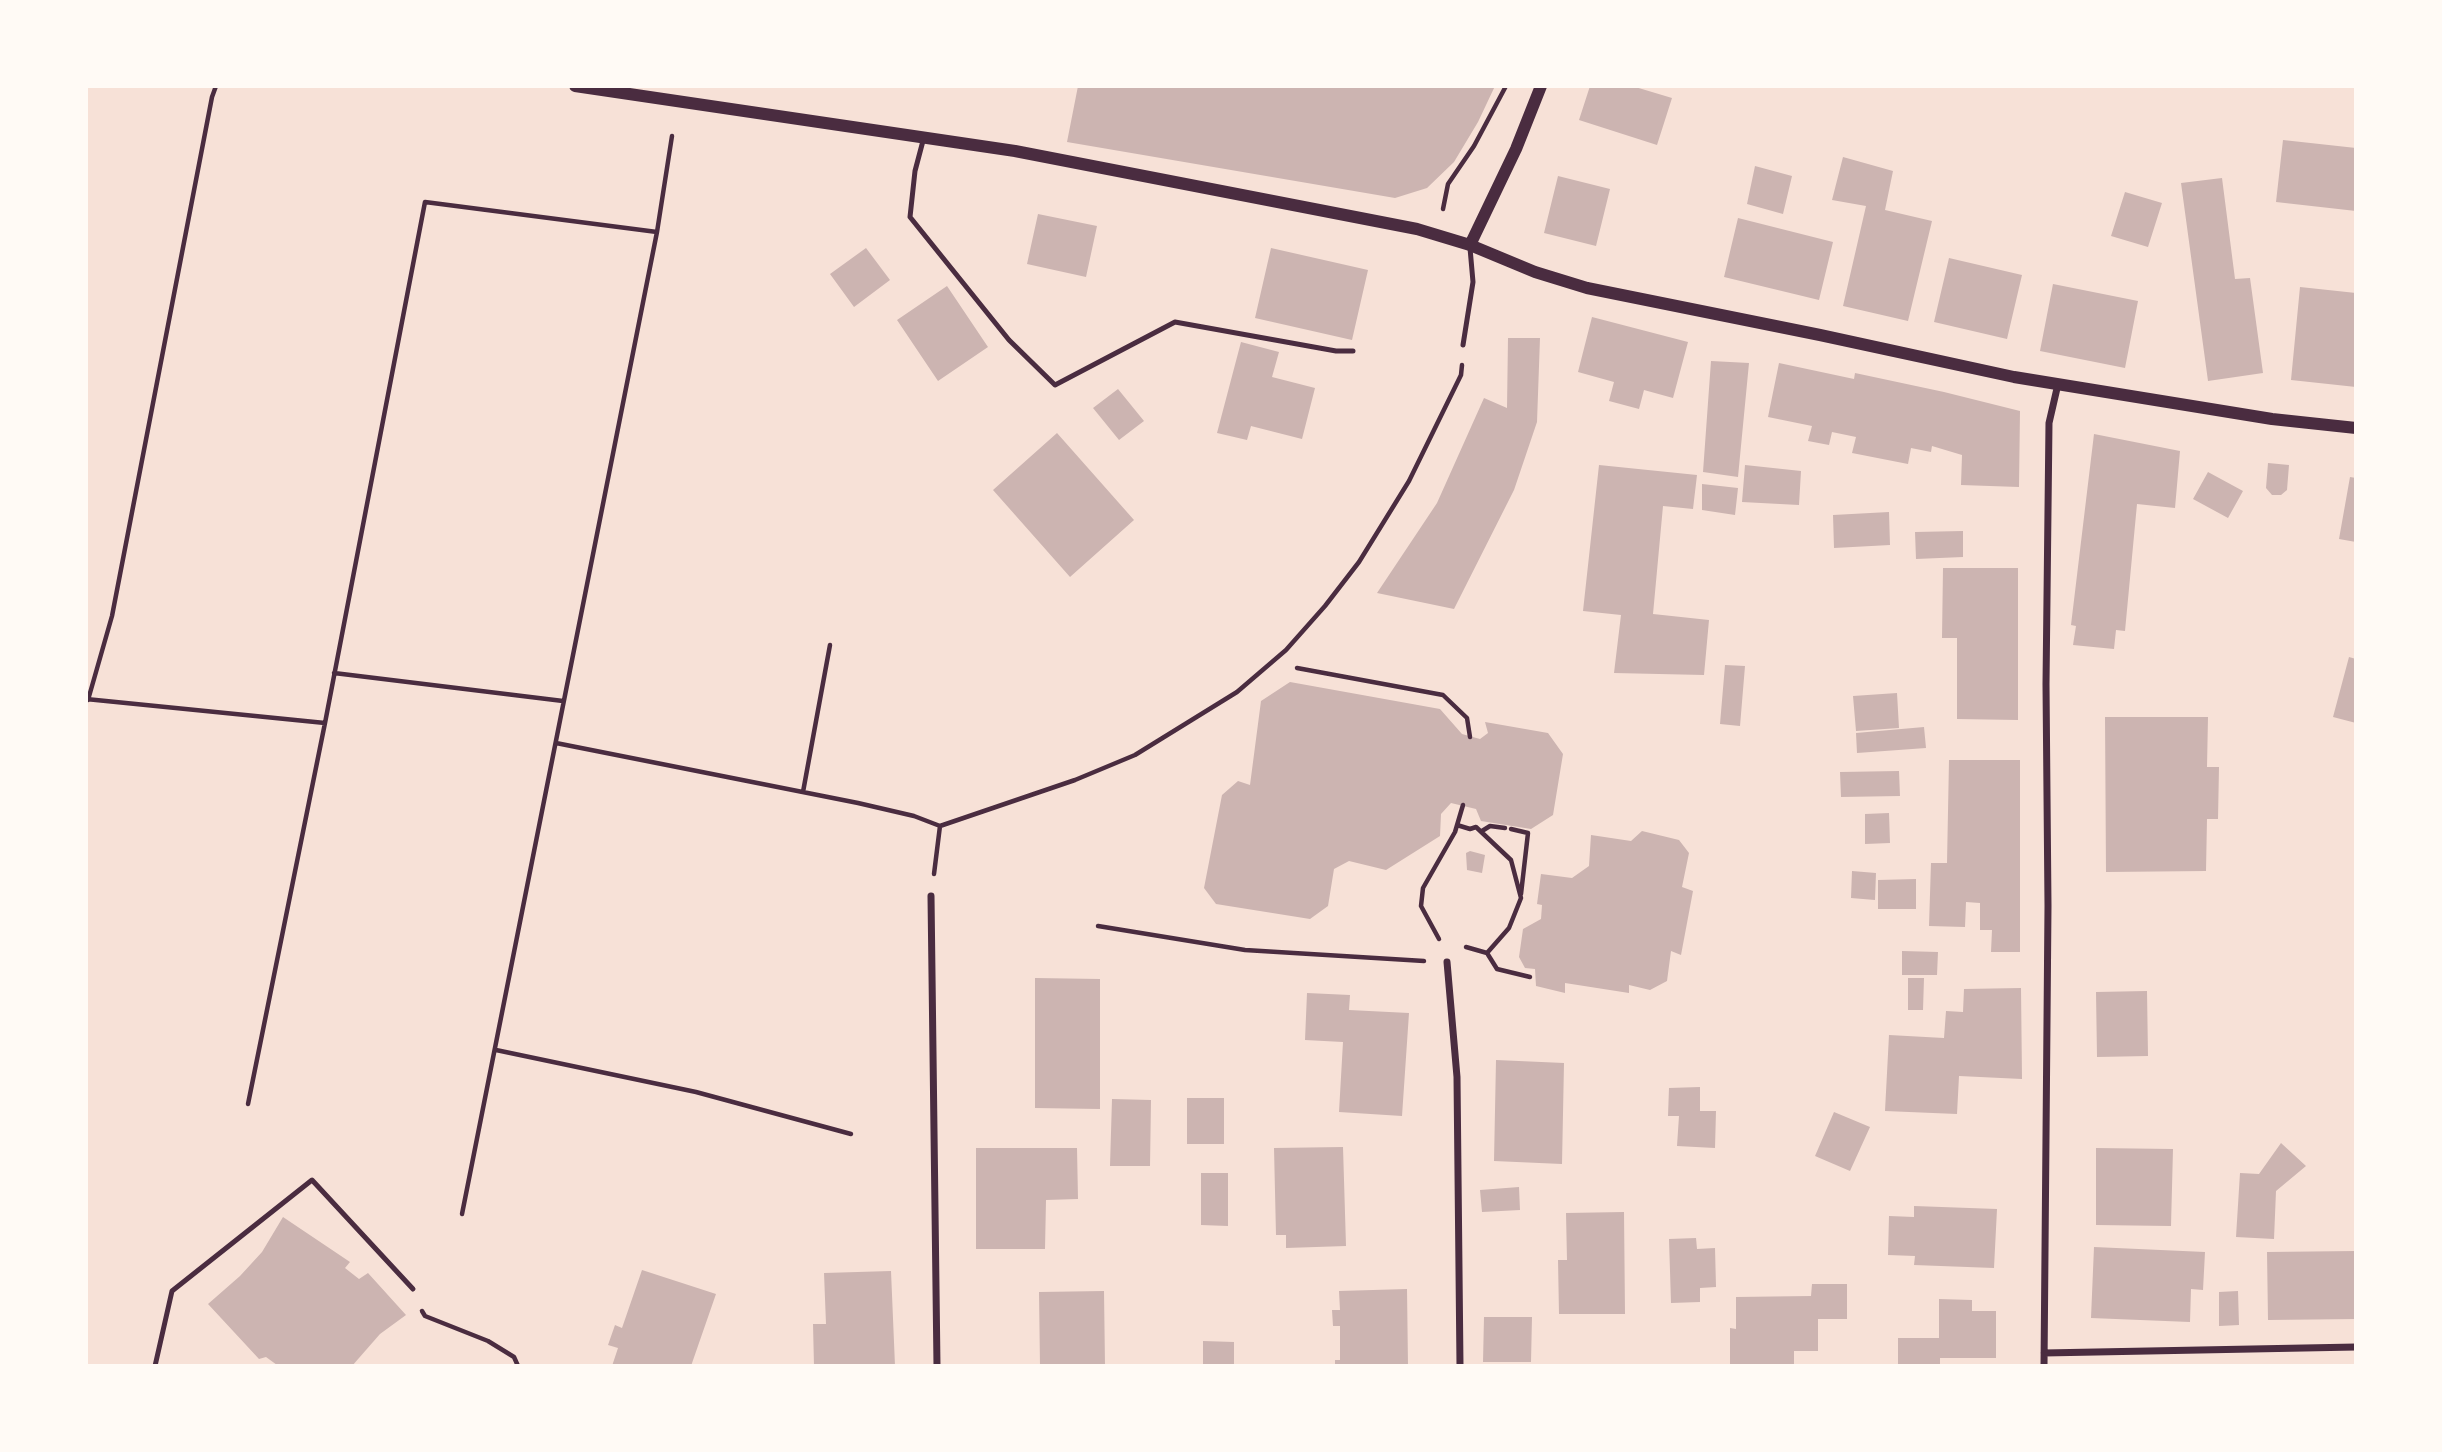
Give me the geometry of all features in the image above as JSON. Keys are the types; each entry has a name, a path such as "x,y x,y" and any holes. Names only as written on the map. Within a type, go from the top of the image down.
{"street":[{"path":"575,86 1015,151 1418,229 1587,288 2014,377 2272,419 2356,428"},
{"path":"1470,245 1516,149 1541,86"},
{"path":"2044,1366 2049,423 2059,384"},
{"path":"931,896 937,1366"},
{"path":"1447,962 1457,1077 1460,1366"},
{"path":"2044,1353 2356,1347"}],"lane":[{"path":"924,137 915,171 910,217 1009,340 1055,385 1175,321 1336,351 1353,351"},
{"path":"1463,345 1473,282 1470,245"},
{"path":"155,1366 172,1291 312,1180 413,1289"}],"path":[{"path":"216,86 112,616 87,700 325,723"},
{"path":"1448,184 1474,146 1506,86"},
{"path":"462,1214 657,232 672,136"},
{"path":"248,1104 325,723 425,202 657,232"},
{"path":"556,743 803,792 914,816 940,826 1074,780 1135,755 1203,715 1265,670 1325,606 1359,562 1409,481 1461,375 1463,345"},
{"path":"803,792 830,645"},
{"path":"1297,668 1443,695 1467,718 1470,737"},
{"path":"334,673 563,701"},
{"path":"1098,926 1245,950 1447,962 1437,934 1421,906 1423,888 1455,832 1463,806"},
{"path":"1456,825 1470,829 1476,827 1511,860 1521,898"},
{"path":"931,896 940,826"},
{"path":"1482,831 1490,826 1528,834 1521,898 1509,928 1487,953"},
{"path":"1437,934 1449,939"},
{"path":"1461,944 1487,953 1497,969 1530,977"},
{"path":"496,1050 696,1092 851,1134"},
{"path":"413,1289 425,1317 488,1341 514,1357 518,1366"}],"building":[{"path":"1078,86 1495,86 1478,122 1454,162 1427,188 1395,198 1067,142"},
{"path":"1590,86 1632,86 1672,98 1657,145 1579,120"},
{"path":"2283,140 2356,148 2356,211 2276,202"},
{"path":"1843,157 1893,171 1885,210 1932,221 1908,321 1843,306 1866,206 1832,200"},
{"path":"1755,166 1792,176 1783,214 1747,204"},
{"path":"1558,176 1610,189 1596,246 1544,233"},
{"path":"2222,178 2235,279 2250,278 2263,373 2208,381 2181,183"},
{"path":"2125,192 2162,203 2148,247 2111,236"},
{"path":"1038,214 1097,226 1086,277 1027,264"},
{"path":"1738,218 1833,242 1819,300 1724,277"},
{"path":"866,248 890,280 854,307 830,274"},
{"path":"1271,248 1368,270 1352,340 1255,318"},
{"path":"1949,258 2022,275 2007,339 1934,322"},
{"path":"2053,284 2138,301 2125,368 2040,351"},
{"path":"947,286 988,347 938,381 897,320"},
{"path":"2300,287 2356,293 2356,387 2291,380"},
{"path":"1592,317 1688,342 1673,398 1644,390 1639,409 1609,401 1614,382 1578,372"},
{"path":"1508,338 1540,338 1537,422 1514,490 1454,609 1377,593 1437,503 1484,398 1507,408"},
{"path":"1241,342 1279,352 1272,377 1315,388 1302,439 1251,426 1247,440 1217,433"},
{"path":"1711,361 1749,363 1738,477 1703,472"},
{"path":"1779,363 1854,379 1855,373 2020,411 2019,487 1961,485 1962,455 1932,446 1931,452 1911,448 1908,464 1852,453 1856,437 1832,432 1829,445 1808,441 1812,426 1768,417"},
{"path":"1118,389 1144,421 1119,440 1093,408"},
{"path":"1057,433 1134,520 1070,577 993,490"},
{"path":"2094,434 2180,451 2175,508 2137,504 2125,631 2116,630 2114,649 2073,645 2076,626 2071,625"},
{"path":"2268,463 2289,465 2287,490 2281,495 2272,495 2266,488"},
{"path":"1599,465 1697,475 1693,509 1663,506 1653,614 1709,620 1704,675 1614,673 1621,615 1583,611"},
{"path":"1745,465 1801,471 1799,505 1742,502"},
{"path":"2208,472 2243,491 2228,518 2193,499"},
{"path":"2350,477 2356,478 2356,542 2339,539"},
{"path":"1702,484 1738,488 1735,515 1702,510"},
{"path":"1889,512 1890,545 1834,548 1833,515"},
{"path":"1963,531 1963,557 1916,559 1915,532"},
{"path":"1943,568 2018,568 2018,720 1957,719 1957,638 1942,638"},
{"path":"2349,657 2356,659 2356,723 2333,717"},
{"path":"1725,665 1745,666 1740,726 1720,724"},
{"path":"1290,682 1440,709 1462,734 1480,739 1488,733 1485,722 1548,733 1563,754 1553,815 1531,829 1481,821 1476,809 1451,803 1441,814 1440,836 1386,870 1349,861 1334,869 1328,906 1310,919 1216,904 1204,888 1222,795 1238,781 1250,785 1261,701"},
{"path":"1897,693 1899,728 1856,731 1853,696"},
{"path":"2105,717 2208,717 2207,767 2219,767 2218,819 2207,819 2206,871 2106,872"},
{"path":"1924,727 1926,748 1857,753 1856,733"},
{"path":"1949,760 2020,760 2020,952 1991,952 1992,930 1980,930 1980,903 1966,902 1965,927 1929,926 1931,863 1947,863"},
{"path":"1899,771 1900,796 1841,797 1840,772"},
{"path":"1889,813 1890,843 1865,844 1865,814"},
{"path":"1642,831 1679,840 1689,853 1682,887 1693,891 1681,955 1671,951 1667,981 1650,990 1629,985 1629,993 1565,983 1565,993 1536,986 1535,969 1525,968 1519,957 1523,929 1541,919 1542,905 1537,904 1541,874 1572,878 1589,866 1591,835 1631,841"},
{"path":"1470,851 1485,855 1482,873 1467,870 1466,853"},
{"path":"1852,871 1876,873 1875,900 1851,898"},
{"path":"1916,879 1916,909 1878,909 1878,880"},
{"path":"1902,951 1938,952 1937,975 1902,975"},
{"path":"1035,978 1100,979 1100,1109 1035,1108"},
{"path":"1908,978 1924,978 1923,1010 1908,1010"},
{"path":"2021,988 2022,1079 1959,1076 1957,1114 1885,1111 1889,1035 1944,1038 1946,1011 1963,1012 1964,989"},
{"path":"2147,991 2148,1056 2097,1057 2096,992"},
{"path":"1307,993 1350,995 1349,1010 1409,1013 1402,1116 1339,1112 1343,1042 1305,1040"},
{"path":"1496,1060 1564,1063 1562,1164 1494,1161"},
{"path":"1700,1087 1700,1111 1716,1111 1715,1148 1677,1146 1679,1116 1668,1116 1669,1088"},
{"path":"1187,1098 1224,1098 1224,1144 1187,1144"},
{"path":"1112,1099 1151,1100 1150,1166 1110,1166"},
{"path":"1834,1112 1870,1127 1850,1171 1815,1156"},
{"path":"2281,1143 2306,1166 2276,1191 2274,1239 2236,1237 2240,1173 2259,1174"},
{"path":"1343,1147 1346,1246 1286,1248 1286,1235 1276,1235 1274,1148"},
{"path":"976,1148 1077,1148 1078,1199 1046,1200 1045,1249 976,1249"},
{"path":"2096,1148 2173,1149 2171,1226 2096,1225"},
{"path":"1201,1173 1228,1173 1228,1226 1201,1225"},
{"path":"1519,1187 1520,1210 1482,1212 1480,1190"},
{"path":"1914,1206 1997,1209 1994,1268 1914,1265 1915,1256 1888,1255 1889,1216 1914,1217"},
{"path":"1624,1212 1625,1314 1559,1314 1558,1260 1567,1260 1566,1213"},
{"path":"283,1217 350,1262 345,1268 359,1279 368,1273 406,1315 380,1334 352,1366 275,1366 277,1365 266,1357 259,1359 208,1304 262,1252"},
{"path":"1696,1238 1697,1249 1715,1248 1716,1287 1700,1288 1700,1302 1671,1303 1669,1239"},
{"path":"2094,1247 2205,1252 2203,1290 2191,1289 2190,1322 2091,1318"},
{"path":"2356,1251 2356,1319 2268,1320 2267,1252"},
{"path":"642,1270 716,1294 691,1366 612,1366 618,1348 608,1345 615,1325 622,1328"},
{"path":"891,1271 895,1366 814,1366 813,1324 826,1324 824,1273"},
{"path":"1812,1284 1847,1284 1847,1319 1818,1319 1818,1351 1794,1351 1794,1366 1730,1366 1730,1328 1736,1329 1736,1297 1811,1296"},
{"path":"1407,1289 1408,1366 1335,1366 1335,1360 1340,1360 1340,1326 1333,1326 1332,1310 1340,1310 1339,1291"},
{"path":"1104,1291 1105,1366 1040,1366 1039,1292"},
{"path":"2238,1291 2239,1325 2219,1326 2219,1292"},
{"path":"1939,1299 1972,1300 1972,1311 1996,1311 1996,1358 1940,1358 1940,1366 1898,1366 1898,1338 1939,1338"},
{"path":"1484,1317 1532,1317 1531,1362 1483,1362"},
{"path":"1203,1341 1234,1342 1234,1366 1203,1366"}]}
